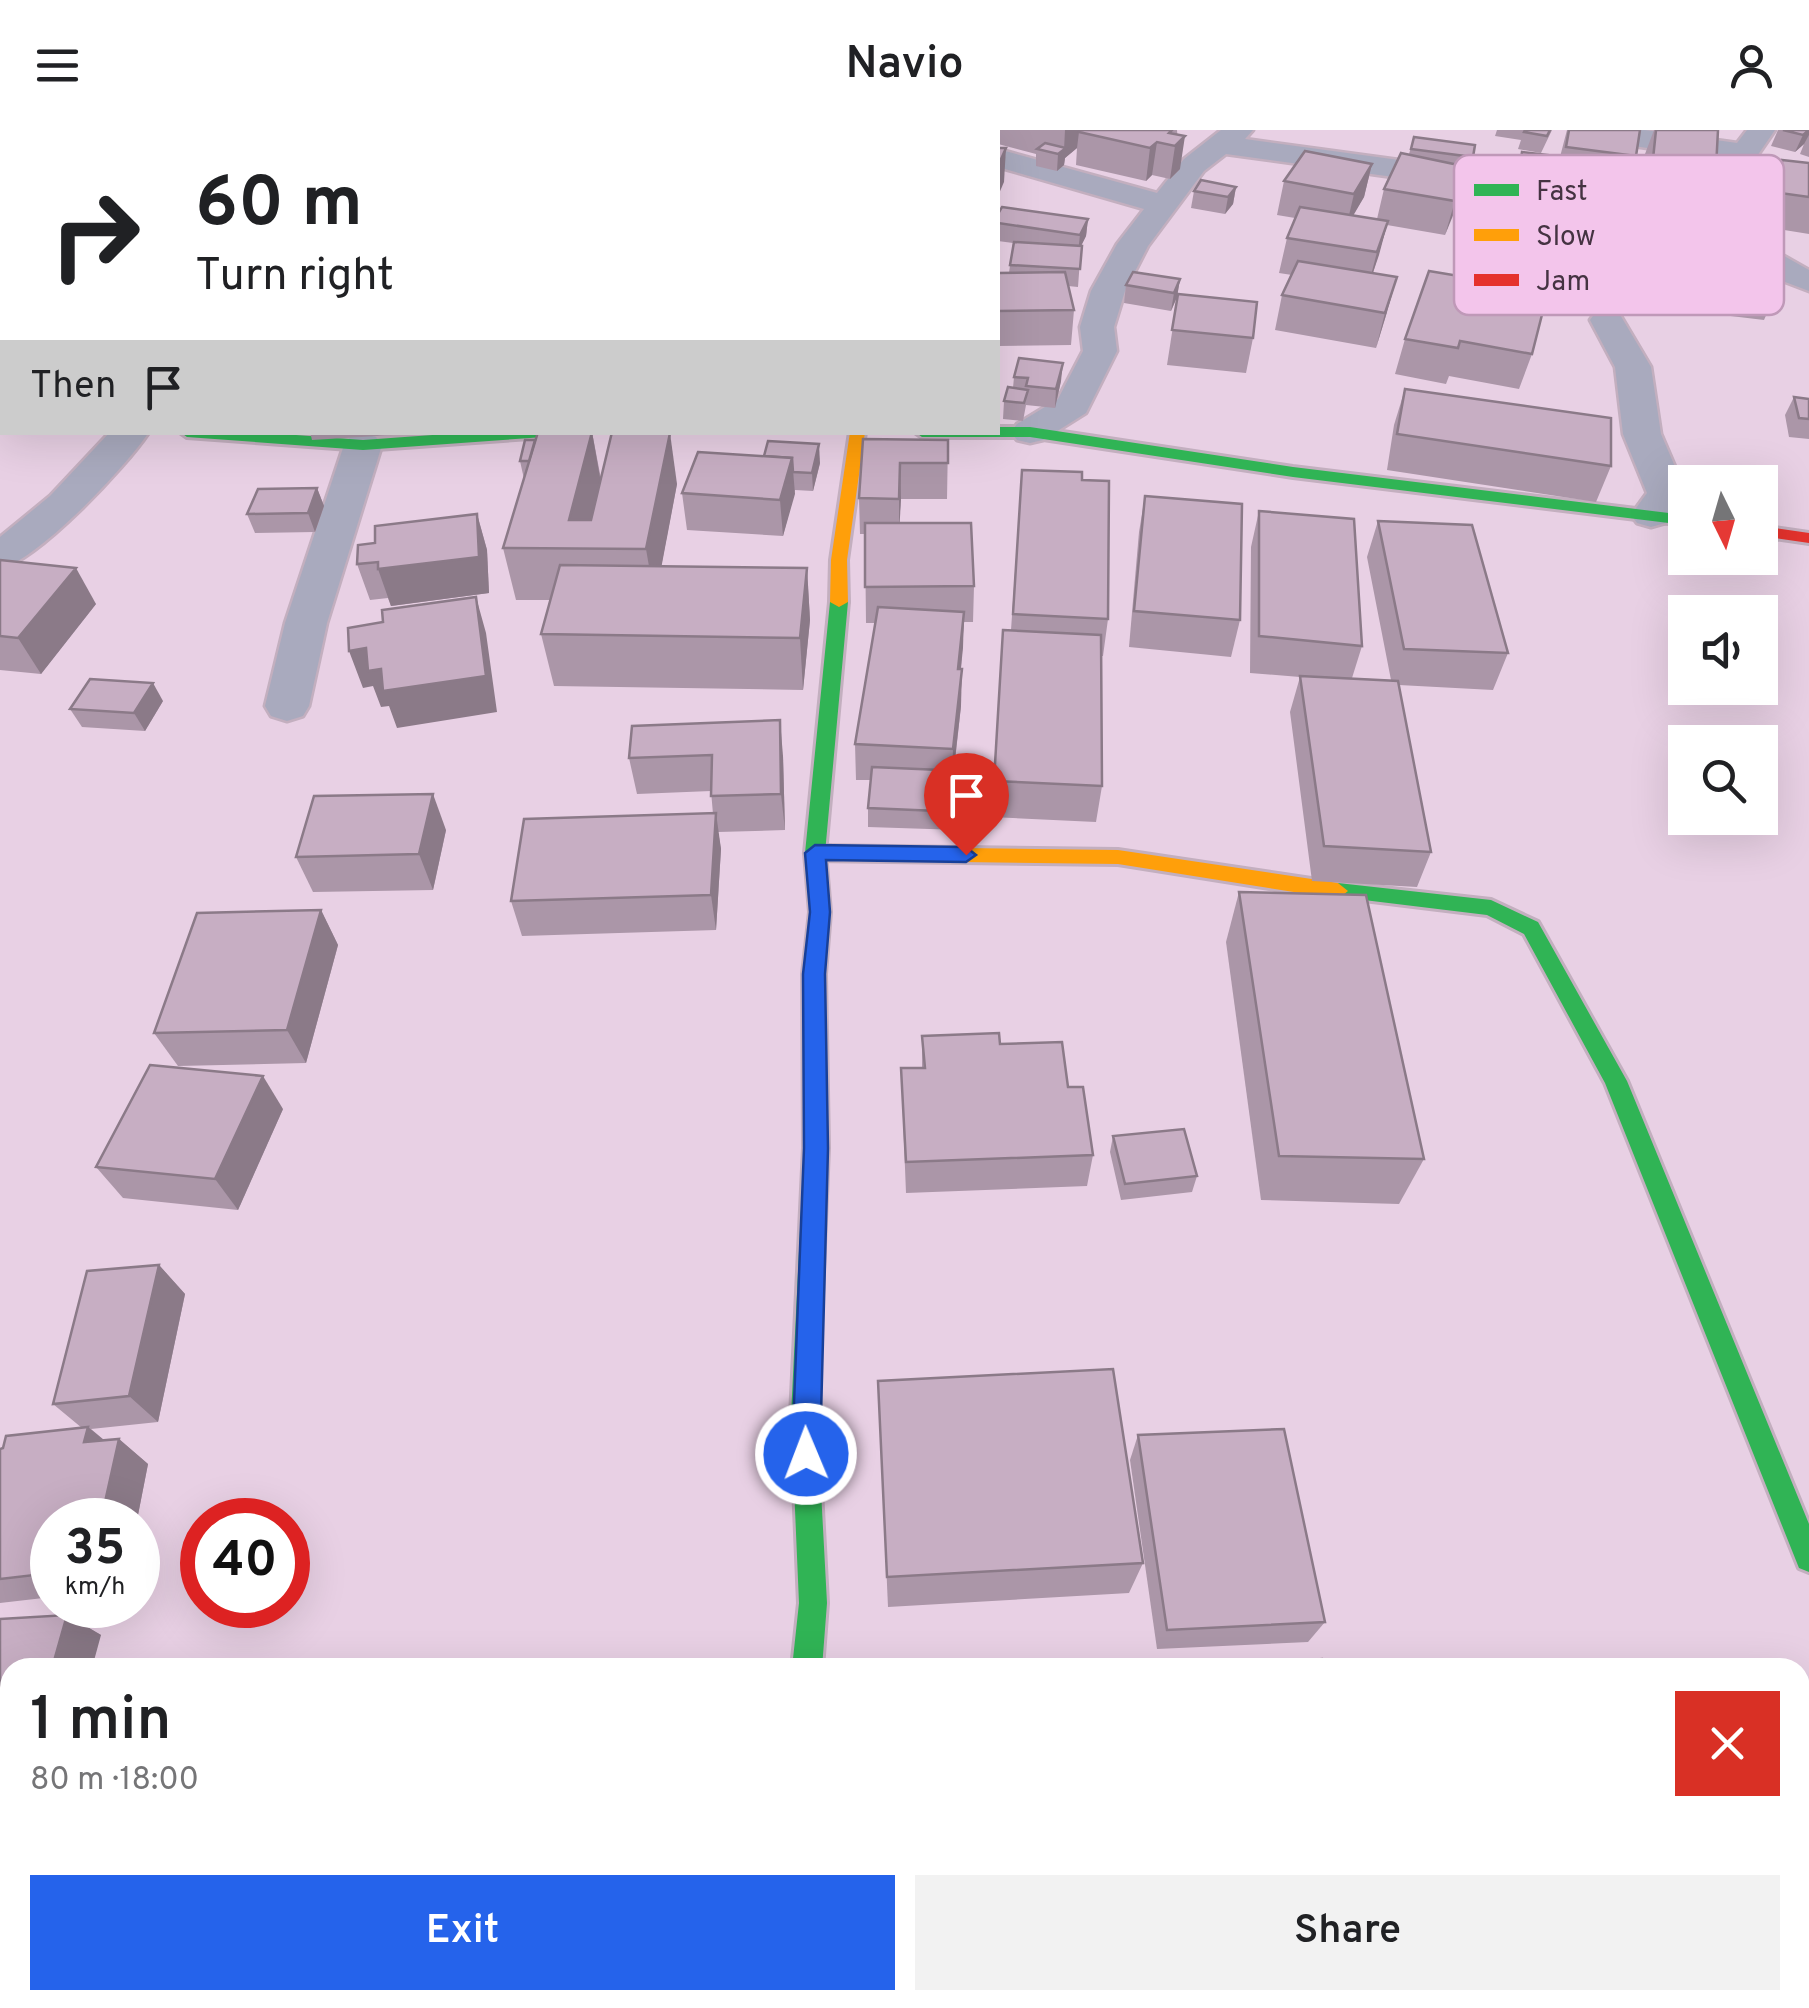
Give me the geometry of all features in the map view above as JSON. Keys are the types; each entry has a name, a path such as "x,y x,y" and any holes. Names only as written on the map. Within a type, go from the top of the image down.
{"street":[{"path":"1585,130 1753,141"},
{"path":"1030,432 1073,405 1100,352 1097,327 1108,292 1132,244 1194,166 1231,138 1454,173"},
{"path":"1000,159 1162,204"},
{"path":"1784,271 1809,281"},
{"path":"1000,432 1030,432 1293,472 1668,518 1667,493 1642,434 1633,367 1608,320"},
{"path":"0,557 64,504 128,435"},
{"path":"225,435 363,446 505,435"},
{"path":"808,1658 813,1604 804,1416 816,1148 814,974 820,912 815,853 839,632 839,560 858,435"},
{"path":"286,706 306,623 363,446"},
{"path":"1778,534 1809,538"},
{"path":"815,853 1118,857 1374,897 1491,908 1532,928 1616,1081 1809,1558"}],"building":[{"path":"1081,130 1172,130 1169,133 1185,136 1175,146 1157,142 1150,148"},
{"path":"1525,130 1550,130 1547,136"},
{"path":"1569,130 1640,130 1636,155 1566,147"},
{"path":"1656,130 1718,130 1717,155 1653,155"},
{"path":"1783,130 1809,130 1803,135"},
{"path":"1414,137 1475,145 1473,155 1411,149"},
{"path":"1045,143 1066,148 1058,154 1037,149"},
{"path":"1305,151 1372,164 1354,194 1284,181"},
{"path":"1401,153 1454,164 1454,201 1384,189"},
{"path":"1784,160 1809,163 1809,197 1784,194"},
{"path":"1201,180 1236,187 1228,197 1194,191"},
{"path":"1002,207 1088,219 1080,235 1000,223"},
{"path":"1300,207 1388,221 1377,252 1287,238"},
{"path":"1014,242 1082,246 1080,269 1010,265"},
{"path":"1298,261 1397,277 1385,313 1282,295"},
{"path":"1429,271 1454,275 1454,315 1542,315 1532,354 1460,341 1458,348 1405,339"},
{"path":"1065,272 1074,310 1000,311 1000,273"},
{"path":"1133,272 1180,279 1174,293 1126,285"},
{"path":"1178,294 1257,302 1253,338 1172,330"},
{"path":"1019,358 1063,363 1056,389 1026,386 1028,378 1014,377"},
{"path":"1008,387 1028,390 1024,403 1004,401"},
{"path":"1405,389 1611,418 1611,466 1397,434"},
{"path":"1794,397 1809,399 1809,419 1799,418"},
{"path":"537,435 591,435 569,520 591,520 611,435 670,435 646,549 503,548"},
{"path":"863,439 948,440 948,463 900,463 899,499 859,498"},
{"path":"525,440 535,440 529,461 520,461"},
{"path":"768,441 819,444 812,473 793,472 792,458 764,456"},
{"path":"698,452 792,458 780,500 682,493"},
{"path":"1022,470 1082,472 1082,480 1109,481 1108,619 1013,614"},
{"path":"317,488 308,513 247,514 258,489"},
{"path":"1145,496 1242,504 1240,620 1134,611"},
{"path":"1259,511 1354,519 1362,646 1259,636"},
{"path":"477,514 479,557 378,569 378,562 357,564 358,545 375,543 375,526"},
{"path":"1378,521 1472,525 1508,653 1404,649"},
{"path":"865,523 971,523 974,586 865,587"},
{"path":"0,560 76,568 18,638 0,636"},
{"path":"560,565 807,568 800,638 541,634"},
{"path":"476,597 486,676 383,691 381,669 368,671 366,648 349,651 348,628 383,622 382,610"},
{"path":"878,607 964,612 953,749 855,744"},
{"path":"1003,630 1101,635 1102,786 994,781"},
{"path":"1300,676 1398,681 1431,852 1324,846"},
{"path":"90,679 153,683 134,713 70,709"},
{"path":"780,720 781,794 711,796 712,755 629,758 632,726"},
{"path":"872,767 963,771 961,812 868,808"},
{"path":"433,794 419,854 296,857 314,796"},
{"path":"716,813 711,895 511,901 524,819"},
{"path":"1239,892 1366,895 1424,1159 1279,1156"},
{"path":"321,910 287,1030 154,1033 197,913"},
{"path":"999,1033 1000,1044 1062,1042 1068,1087 1083,1087 1093,1155 906,1162 901,1068 925,1068 922,1036"},
{"path":"150,1065 263,1076 215,1179 96,1167"},
{"path":"1184,1129 1197,1176 1125,1184 1113,1136"},
{"path":"159,1265 129,1396 53,1404 87,1271"},
{"path":"1113,1369 1143,1563 887,1577 878,1381"},
{"path":"88,1427 84,1442 119,1439 106,1498 30,1498 30,1576 0,1579 0,1449 6,1436"},
{"path":"1284,1429 1325,1622 1167,1630 1138,1435"},
{"path":"30,1617 30,1628 63,1628 55,1658 0,1658 0,1619"}],"traffic: fast":[{"path":"1000,432 1030,432 1293,472 1668,518"},
{"path":"228,435 363,445 502,435"},
{"path":"808,1658 813,1603 804,1416 816,1148 814,974 820,912 815,853 839,602"},
{"path":"1338,891 1491,908 1531,928 1616,1081 1809,1558"}],"traffic: slow":[{"path":"839,602 839,560 858,435"},
{"path":"815,853 1118,857 1338,891"}],"traffic: jam":[{"path":"1778,534 1809,538"}],"route":[{"path":"806,1454 804,1416 816,1148 814,974 820,912 815,853 966,855"}]}
